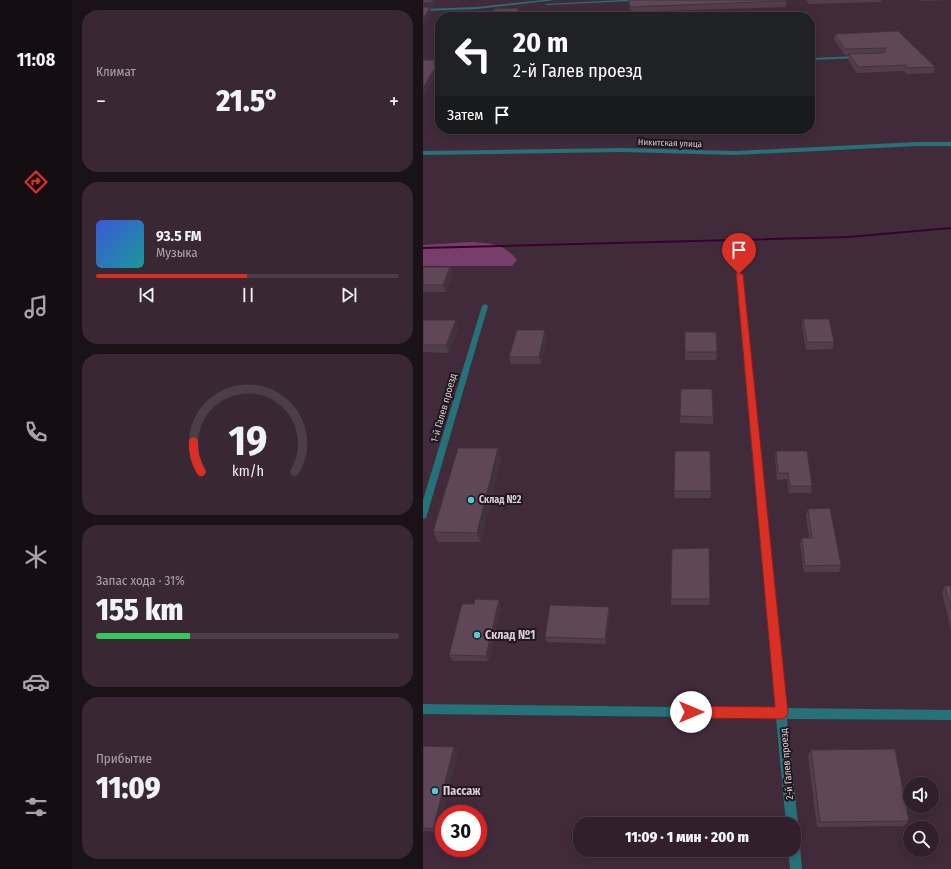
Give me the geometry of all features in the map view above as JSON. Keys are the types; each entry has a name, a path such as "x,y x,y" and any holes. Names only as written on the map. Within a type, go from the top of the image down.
{"street":[{"path":"423,10 477,10 553,0"},
{"path":"524,4 650,0"},
{"path":"815,59 868,57"},
{"name":"Никитская улица","path":"423,153 623,150 735,153 917,144 951,144"},
{"name":"2-й Галев проезд","path":"739,274 791,817"},
{"name":"1-й Галев проезд","path":"423,515 485,306"},
{"path":"423,709 951,715"},
{"path":"795,857 796,869"}],"shaded area":[{"path":"469,242 496,245 507,250 517,260 512,266 423,266 423,245"}],"building":[{"path":"423,0 434,0 433,2 423,3"},
{"path":"629,0 786,0 786,1 630,7"},
{"path":"423,7 430,7 423,19"},
{"path":"518,8 517,12 493,12 494,9"},
{"path":"898,31 935,67 908,68 906,65 858,67 849,54 884,53 886,48 845,49 835,34"},
{"path":"423,60 435,60 435,68 423,88"},
{"path":"423,267 450,267 443,285 423,285"},
{"path":"803,319 829,319 834,342 807,342"},
{"path":"423,320 456,320 446,345 423,345"},
{"path":"517,330 545,330 539,357 509,357"},
{"path":"685,332 716,332 717,352 685,352"},
{"path":"681,389 712,389 713,417 680,416"},
{"name":"Склад №2","path":"458,448 498,448 477,533 433,532"},
{"path":"675,451 710,451 711,491 674,491"},
{"path":"776,451 807,451 812,486 790,486 788,473 778,473"},
{"path":"830,508 841,565 805,566 802,538 812,538 808,509"},
{"path":"709,548 710,599 671,599 672,549"},
{"path":"945,586 951,586 951,609"},
{"name":"Склад №1","path":"475,599 499,600 486,656 449,655 462,604 474,604"},
{"path":"550,605 609,607 605,639 545,637"},
{"name":"Пассаж","path":"423,746 454,747 439,805 435,805 435,821 433,829 423,828"},
{"path":"895,749 903,790 903,813 907,813 909,821 820,822 811,750"}],"waterway":[{"path":"423,248 848,237 951,228"}],"place":[{"name":"Склад №2","path":"471,500"},
{"name":"Склад №1","path":"477,635"},
{"name":"Пассаж","path":"435,791"}],"route":[{"path":"691,712 782,713 739,274"}]}
